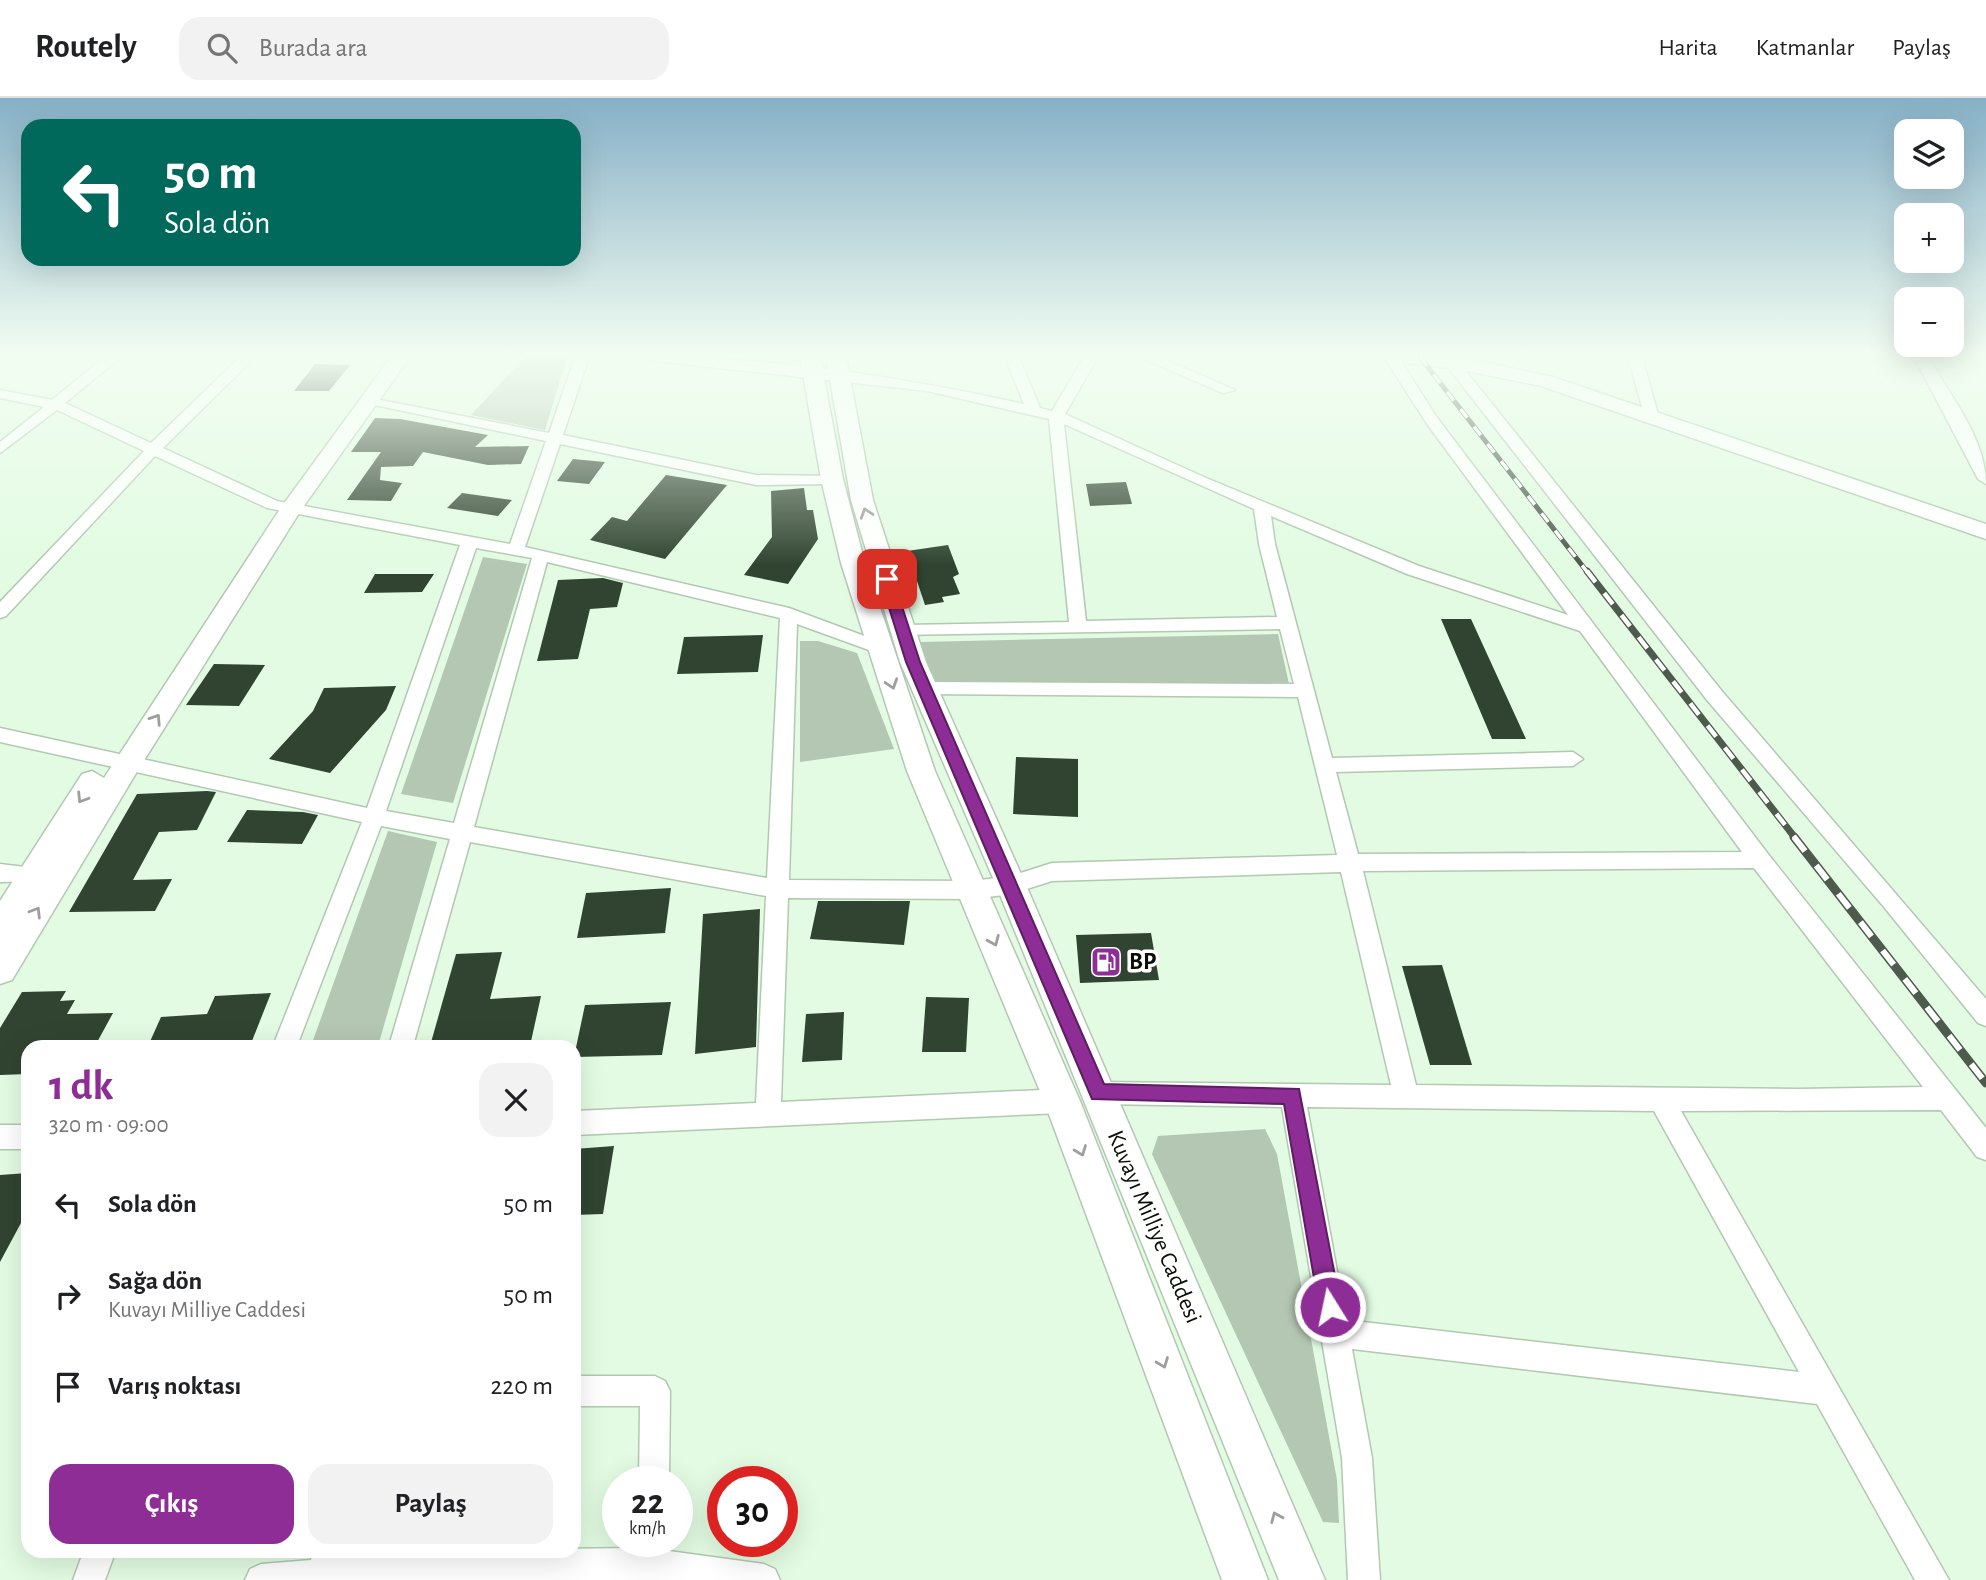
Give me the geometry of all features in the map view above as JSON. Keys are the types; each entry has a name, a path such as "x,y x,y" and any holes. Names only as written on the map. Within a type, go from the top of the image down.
{"main road":[{"path":"0,970 118,761 336,426"},
{"path":"282,507 348,426"},
{"name":"Kuvayı Milliye Caddesi","path":"828,426 832,479 853,563 892,640 925,688 1012,885 1302,1580"},
{"name":"Kuvayı Milliye Caddesi","path":"841,426 862,500 921,771 1062,1101 1245,1580"},
{"path":"1676,426 1986,532"},
{"path":"0,928 34,874 118,761"}],"street":[{"path":"0,449 30,426"},
{"path":"104,426 282,507 541,555 892,640 1078,628 1286,623"},
{"path":"0,612 177,426"},
{"path":"491,426 756,480 832,479"},
{"path":"516,550 560,426"},
{"path":"1057,426 1078,628"},
{"path":"1079,426 1413,570 1588,628"},
{"path":"1436,426 1760,860 1986,1148"},
{"path":"1502,426 1714,695 1892,901 1986,1016"},
{"path":"1961,426 1986,479"},
{"path":"1262,507 1267,544 1286,623 1350,863 1406,1097"},
{"path":"287,1040 374,817 469,543"},
{"path":"403,1040 541,555"},
{"path":"768,1114 789,614"},
{"path":"925,688 1305,691"},
{"path":"0,735 374,817 778,889 973,890 1012,885 1052,872 1350,863 1760,860"},
{"path":"1324,765 1573,759"},
{"path":"0,873 34,874"},
{"path":"1098,1093 1661,1100 1947,1098"},
{"path":"1292,1095 1357,1458 1364,1580"},
{"path":"1661,1100 1933,1580"},
{"path":"581,1123 1062,1101"},
{"path":"0,1137 21,1137"},
{"path":"1335,1333 1826,1390"},
{"path":"581,1391 655,1391 654,1466"},
{"path":"261,1580 324,1569 560,1563 630,1557"},
{"path":"658,1557 703,1575 764,1580"},
{"path":"89,1580 97,1558"}],"green space":[{"path":"526,426 546,426 545,430"},
{"path":"483,557 527,564 453,803 401,794"},
{"path":"1278,634 1289,684 931,681 920,642"},
{"path":"800,641 818,641 857,653 894,749 800,762"},
{"path":"388,831 437,842 380,1040 313,1040"},
{"path":"1265,1129 1277,1154 1337,1480 1339,1523 1323,1522 1152,1154 1158,1136"}],"building":[{"path":"369,426 439,426 488,435 475,447 529,446 521,464 488,465 423,452 413,466 381,467 380,480 402,483 391,501 347,500 381,452 351,452"},
{"path":"573,459 605,462 589,484 557,481"},
{"path":"666,475 727,485 665,559 590,540 612,517 627,521"},
{"path":"1126,482 1132,504 1090,506 1086,484"},
{"path":"804,488 807,510 813,510 818,539 788,584 744,575 772,537 771,491"},
{"path":"462,493 512,500 498,516 447,508"},
{"path":"948,545 959,574 953,577 960,594 942,597 944,602 925,605 907,551"},
{"path":"375,574 434,574 422,592 364,593"},
{"path":"603,578 623,583 617,607 590,609 578,659 537,661 558,580"},
{"path":"1441,619 1471,619 1526,739 1492,739"},
{"path":"763,635 758,672 677,674 684,637"},
{"path":"214,664 265,665 239,706 186,705"},
{"path":"396,686 386,710 330,773 269,759 313,711 324,688"},
{"path":"1016,757 1078,759 1078,817 1013,814"},
{"path":"216,792 197,830 159,832 133,880 172,879 155,911 69,912 137,794"},
{"path":"247,810 318,815 302,844 227,842"},
{"path":"671,888 665,933 577,938 586,893"},
{"path":"818,901 910,901 904,945 810,939"},
{"path":"760,909 756,1047 695,1054 703,914"},
{"path":"1151,933 1159,980 1080,983 1076,935"},
{"path":"502,952 490,999 541,996 531,1040 432,1040 456,954"},
{"path":"1442,965 1472,1065 1430,1065 1402,966"},
{"path":"66,991 60,1001 75,1000 67,1014 113,1013 98,1040 21,1040 21,1074 0,1075 0,1028 22,992"},
{"path":"271,993 252,1040 151,1040 161,1017 207,1014 215,996"},
{"path":"926,997 969,998 966,1052 922,1052"},
{"path":"671,1002 662,1055 581,1057 581,1040 578,1040 585,1005"},
{"path":"844,1012 842,1060 802,1062 806,1014"},
{"path":"614,1146 603,1214 581,1215 581,1148"},
{"path":"21,1174 21,1223 0,1262 0,1175"}],"railway":[{"path":"1474,426 1588,573"},
{"path":"1587,571 1796,839"},
{"path":"1794,837 1986,1083"}],"place":[{"name":"BP","path":"1106,962"}],"route":[{"path":"887,579 913,662 1012,885 1098,1093 1292,1095 1330,1307"}]}
